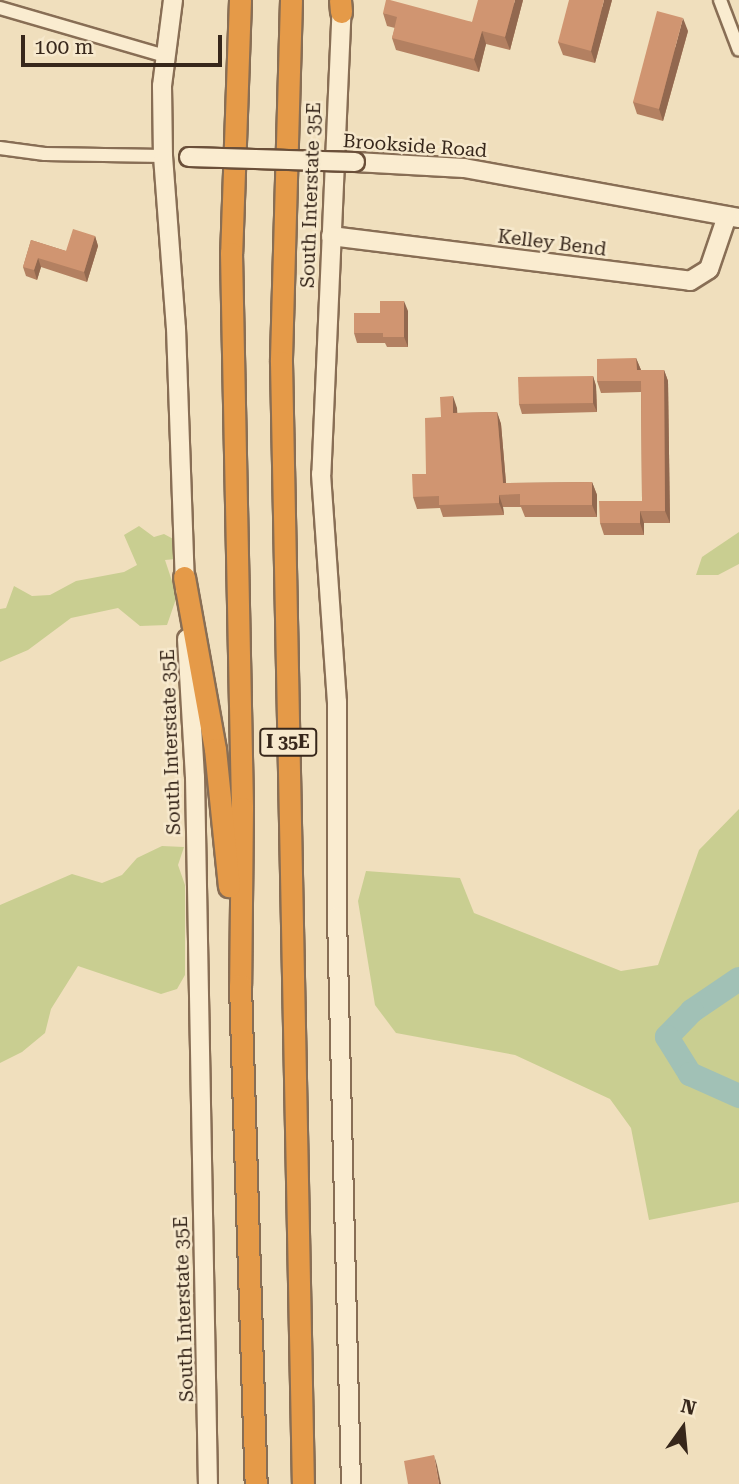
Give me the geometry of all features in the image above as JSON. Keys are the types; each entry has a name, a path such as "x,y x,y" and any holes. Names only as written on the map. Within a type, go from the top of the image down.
{"highway":[{"name":"I 35E","path":"240,0 231,253 242,808 240,985 256,1484"},
{"name":"I 35E","path":"290,0 281,362 303,1484"},
{"path":"184,577 215,749 240,985"}],"main road":[{"name":"South Interstate 35E","path":"173,0 165,57 163,156 176,328 184,577 195,789 208,1484"},
{"name":"South Interstate 35E","path":"341,4 321,474 337,702 337,929 351,1484"},
{"name":"Brookside Road","path":"163,156 464,168 733,217"},
{"name":"Kelley Bend","path":"331,236 690,281 709,268 733,217"}],"street":[{"path":"720,0 739,50"},
{"path":"0,8 165,57"},
{"name":"Brookside Road","path":"0,148 45,154 163,156"}],"green space":[{"path":"139,526 154,537 164,534 177,541 176,559 165,560 177,596 167,625 140,626 118,608 71,618 28,650 0,662 0,609 6,608 14,586 32,596 50,595 76,581 124,572 137,565 124,535"},
{"path":"739,532 739,564 718,575 696,575 702,557"},
{"path":"739,809 739,1202 649,1220 631,1128 610,1099 515,1055 396,1033 375,1005 358,901 366,871 460,878 474,913 621,971 658,965 699,850"},
{"path":"162,846 184,847 178,865 185,885 185,975 177,989 161,994 78,966 51,1009 45,1033 22,1052 0,1063 0,905 72,874 102,883 122,875 137,858"}],"building":[{"path":"386,0 472,22 478,0 515,0 505,37 482,31 474,59 392,38 397,17 383,13"},
{"path":"569,0 604,0 591,51 558,42"},
{"path":"657,11 683,18 659,109 633,102"},
{"path":"73,229 95,236 84,272 38,258 34,270 23,267 31,240 66,251"},
{"path":"380,301 404,301 404,337 383,337 383,333 354,333 354,313 380,313"},
{"path":"636,358 637,370 664,370 665,511 640,511 640,523 600,523 599,501 642,501 641,381 597,381 597,359"},
{"path":"593,376 593,403 519,404 518,377"},
{"path":"453,396 453,413 497,412 503,483 592,482 592,505 520,505 520,494 499,495 499,503 439,505 439,496 413,497 412,474 426,474 425,418 441,417 440,397"},
{"path":"434,1455 439,1484 408,1484 404,1461"}],"waterway":[{"path":"739,979 692,1011 667,1037 690,1074 739,1096"}]}
